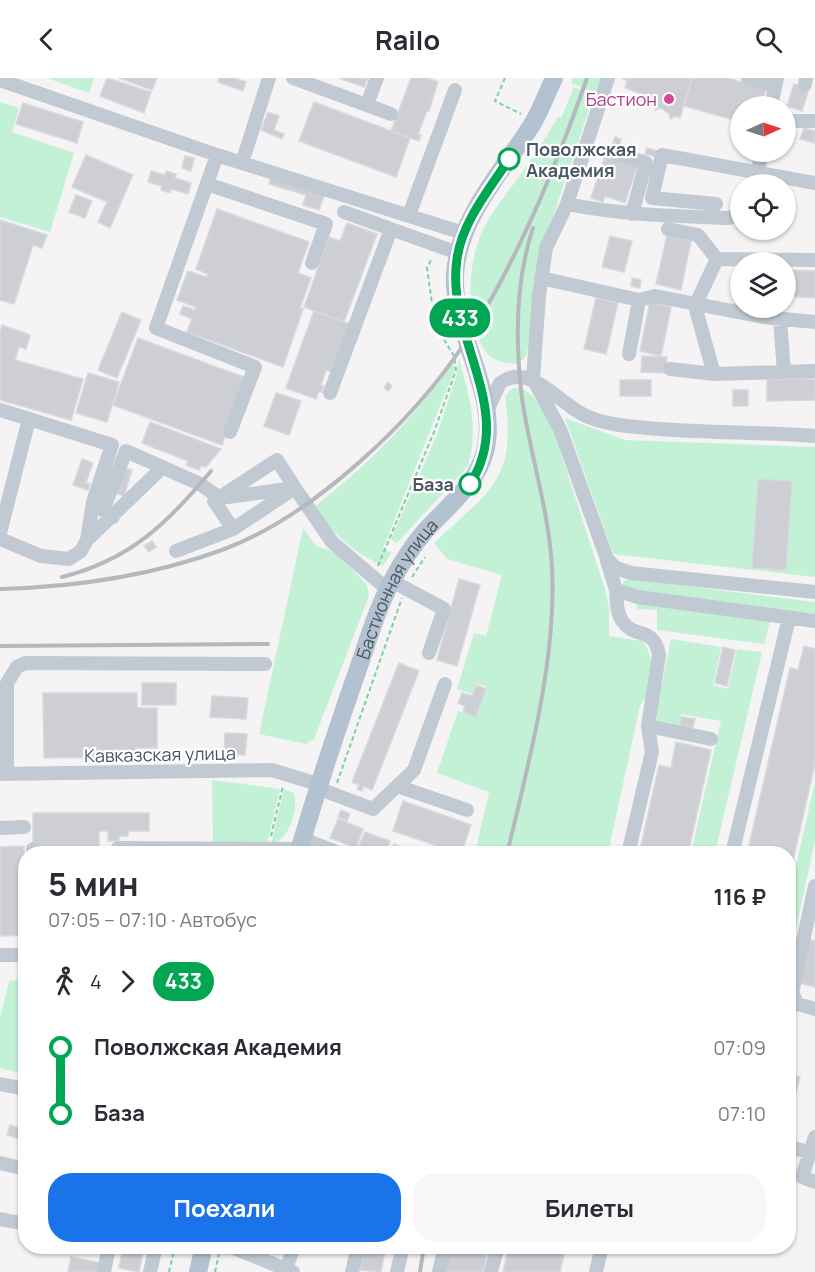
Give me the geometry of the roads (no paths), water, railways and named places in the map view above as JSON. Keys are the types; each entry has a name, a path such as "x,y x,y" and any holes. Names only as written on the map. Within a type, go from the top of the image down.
{"main road":[{"name":"Бастионная улица","path":"300,846 395,586 424,532 470,484 478,471 485,450 488,411 466,342 455,297 458,253 463,233 534,120 554,78"},
{"path":"198,1272 202,1254"}],"street":[{"path":"242,163 268,78"},
{"path":"292,78 391,114"},
{"path":"367,104 377,78"},
{"path":"608,78 567,204 546,248 541,278 533,379 550,406 560,429 607,559 616,590 618,614 622,622 631,629 649,635 658,647 659,667 648,726 652,752 630,846"},
{"path":"748,78 776,82"},
{"path":"0,80 217,155 463,233"},
{"path":"409,215 455,90"},
{"path":"796,121 815,121"},
{"path":"611,153 646,163 632,214"},
{"path":"217,155 156,328 255,367 230,432"},
{"path":"716,204 652,198 662,155 736,174"},
{"path":"796,182 815,183"},
{"path":"207,184 326,224 312,262"},
{"path":"567,204 632,214 730,218"},
{"path":"344,212 458,253"},
{"path":"330,393 391,229"},
{"path":"668,229 698,235 717,259 730,260"},
{"path":"714,374 695,306 717,259"},
{"path":"796,261 815,260"},
{"path":"541,278 639,300 655,296 695,306 730,309"},
{"path":"629,354 639,300"},
{"path":"776,318 815,322"},
{"path":"780,320 784,372"},
{"path":"670,369 714,374 815,371"},
{"path":"488,411 496,390 506,379 519,376 533,379 568,407 591,418 611,423 675,430 815,436"},
{"path":"0,410 112,445 93,502 87,540 81,551 69,559 41,556 0,539"},
{"path":"0,533 29,419"},
{"path":"113,517 103,510 126,451 200,484 220,498 295,488"},
{"path":"233,529 214,501 277,460 332,542 373,577 444,609 429,653"},
{"path":"87,540 163,467"},
{"path":"176,551 233,529 295,488"},
{"path":"607,559 616,568 631,573 815,592"},
{"path":"616,590 638,597 815,621"},
{"path":"734,846 789,618"},
{"path":"3,774 3,719 7,683 16,667 25,663 265,664"},
{"path":"445,684 414,770 397,786 467,810"},
{"path":"648,726 711,739"},
{"name":"Кавказская улица","path":"3,774 272,770 373,809 397,786"},
{"path":"0,828 24,827"},
{"path":"796,979 811,926 815,886"},
{"path":"0,955 18,955"},
{"path":"796,1000 798,1004 815,1009"},
{"path":"0,1084 18,1087"},
{"path":"815,1137 802,1177 815,1182"},
{"path":"796,1149 809,1152"},
{"path":"0,1163 18,1167"},
{"path":"0,1219 18,1222"},
{"path":"104,1272 107,1254"},
{"path":"150,1272 154,1254"},
{"path":"249,1254 290,1270 293,1254"},
{"path":"352,1272 356,1254"},
{"path":"397,1272 401,1254"},
{"path":"439,1272 443,1254"},
{"path":"491,1272 496,1254"},
{"path":"596,1272 600,1254"}],"railway":[{"path":"0,589 84,583 168,567 222,550 256,535 291,515 358,463 419,403 444,372 485,311 519,247 549,179 587,78"},
{"path":"509,846 539,712 550,638 552,603 550,546 525,419 518,355 520,290 533,228"},
{"path":"62,577 86,570 128,550 163,523 211,471"},
{"path":"0,646 268,644"},
{"path":"420,1272 423,1254"}],"place":[{"name":"Бастион","path":"669,99"},
{"name":"Поволжская Академия","path":"509,159"},
{"name":"База","path":"470,484"}]}
